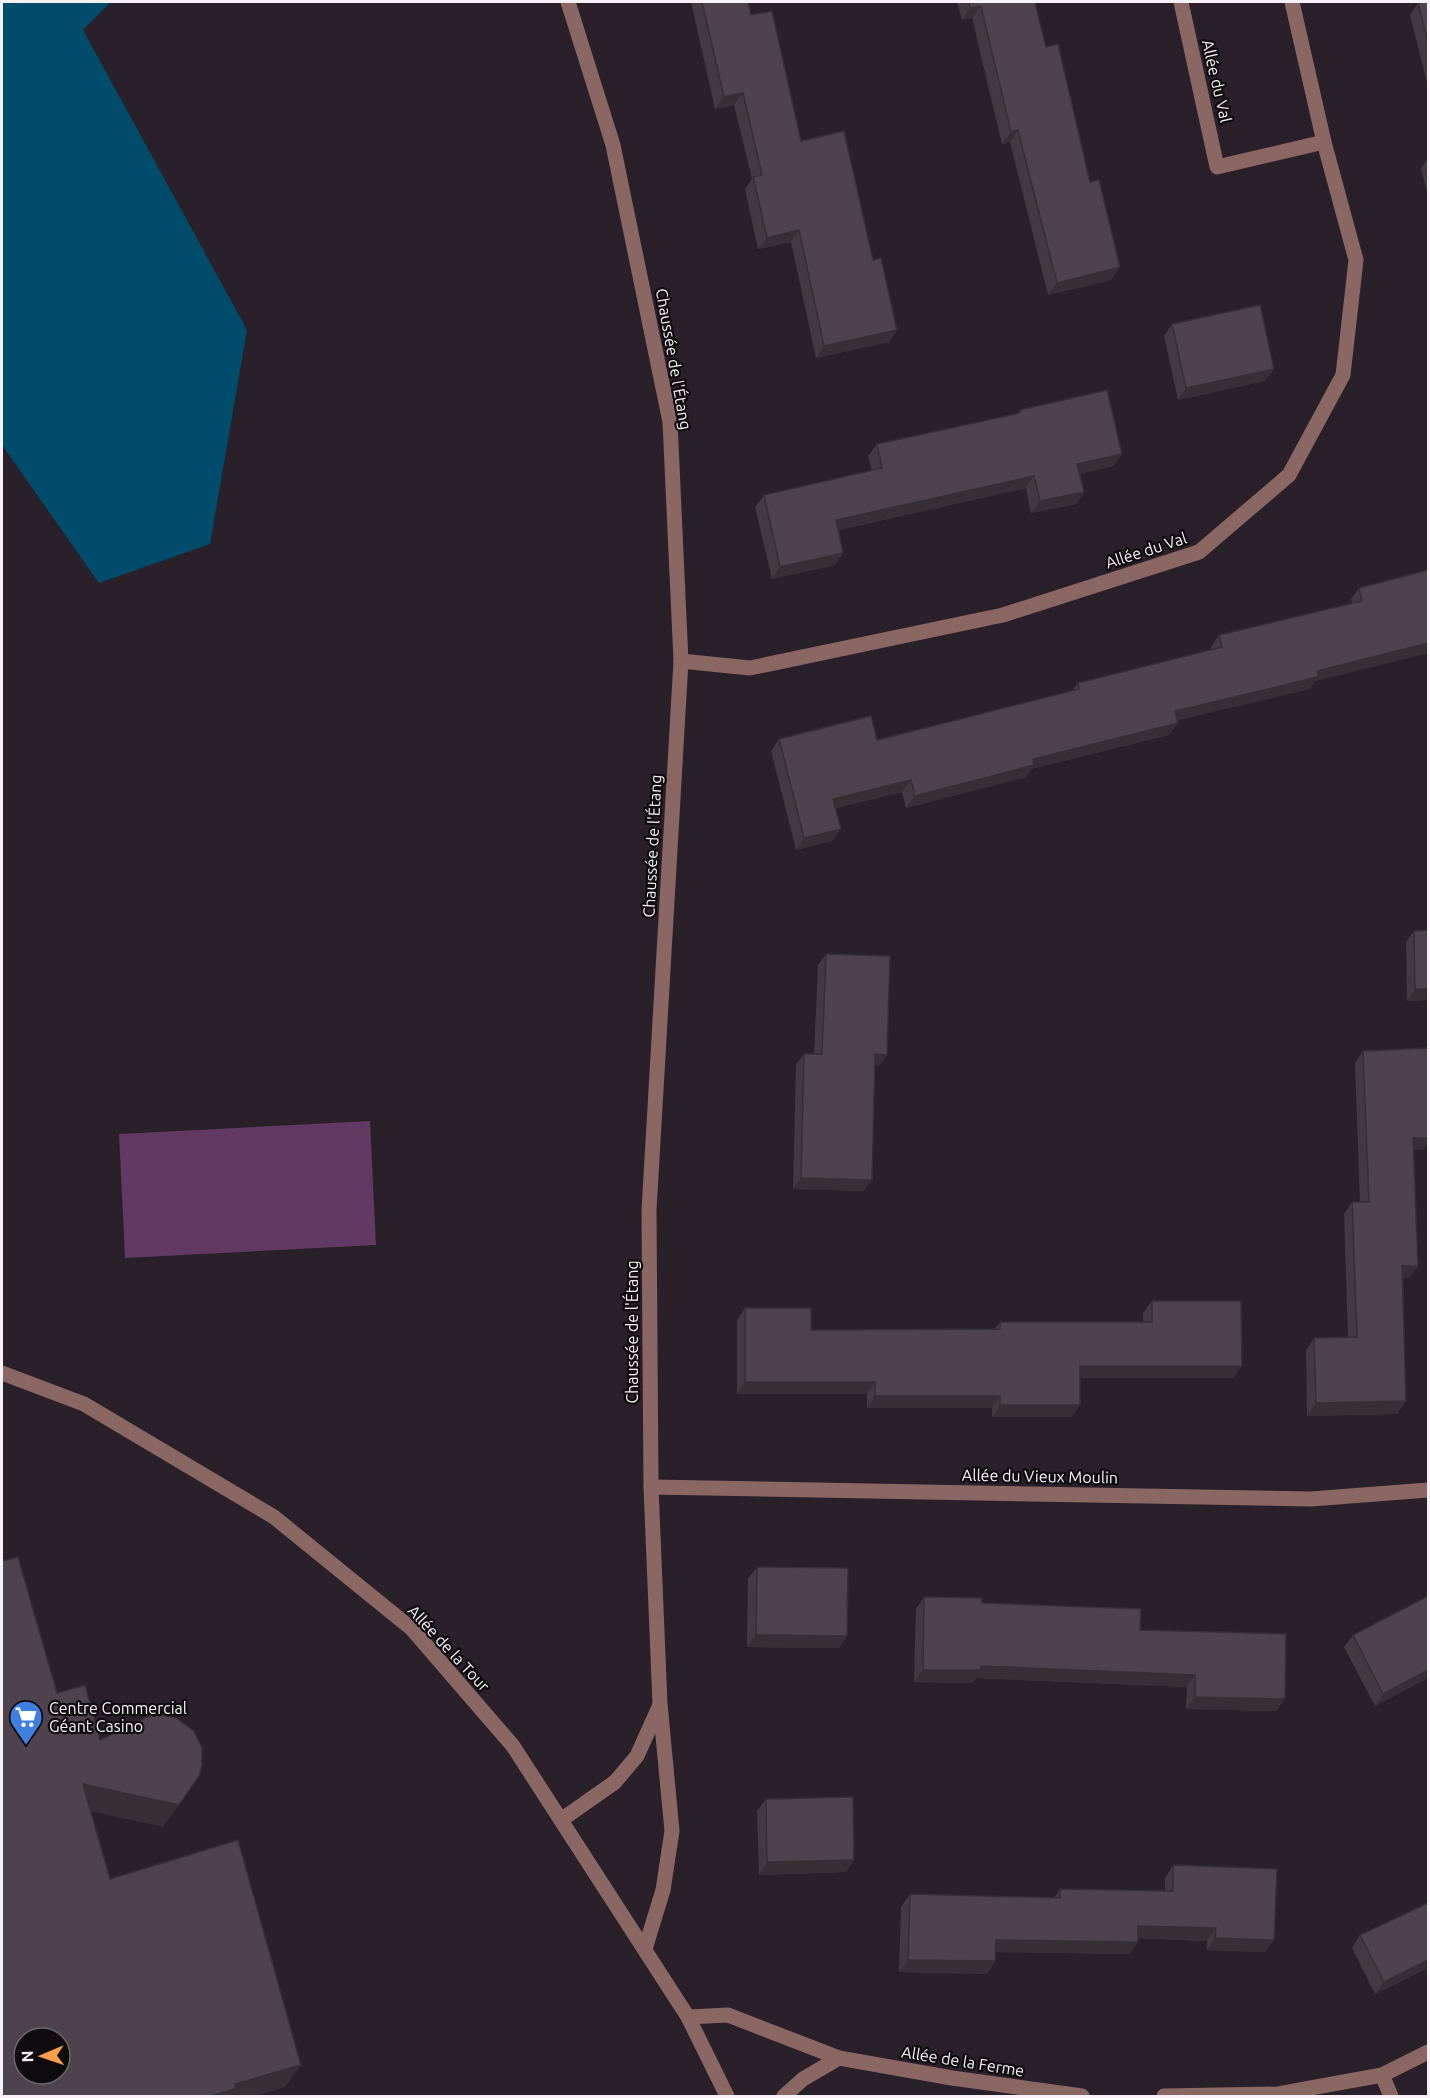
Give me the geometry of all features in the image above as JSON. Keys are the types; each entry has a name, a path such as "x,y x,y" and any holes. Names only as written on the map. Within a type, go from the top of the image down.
{"street":[{"name":"Chaussée de l'Étang","path":"568,2 613,145 670,422 681,662 649,1210 651,1487 660,1704 672,1831 663,1890 645,1949"},
{"name":"Allée du Val","path":"1181,2 1218,167 1324,142"},
{"name":"Allée du Val","path":"681,662 750,668 1003,615 1199,552 1289,475 1343,375 1356,260 1324,142 1293,2"},
{"name":"Allée de la Tour","path":"2,1373 84,1404 274,1517 412,1629 513,1746 688,2017 727,2097"},
{"name":"Allée du Vieux Moulin","path":"651,1487 1311,1499 1428,1490"},
{"name":"Chaussée de l'Étang","path":"561,1820 615,1782 637,1756 660,1704"},
{"name":"Allée de la Ferme","path":"688,2017 728,2015 839,2058 952,2078 1082,2097"},
{"path":"1164,2097 1278,2094 1382,2075 1428,2052"},
{"path":"784,2097 803,2079 839,2058"},
{"path":"1382,2075 1391,2097"}],"shaded area":[{"path":"370,1121 376,1245 125,1258 119,1134"}],"water":[{"path":"2,2 111,2 83,30 247,330 210,544 99,583 2,445"}],"building":[{"path":"702,2 748,2 751,15 772,11 801,141 844,131 873,260 881,258 897,330 824,346 799,230 767,238 753,177 762,175 743,93 724,97"},
{"path":"969,2 1035,2 1046,47 1058,44 1090,182 1099,180 1120,267 1057,283 1018,130 1011,132 981,6 970,8"},
{"path":"1428,2 1428,42 1418,3"},
{"path":"1260,305 1274,369 1186,388 1172,324"},
{"path":"1107,390 1122,454 1077,464 1084,492 1040,501 1034,476 836,520 843,553 780,567 764,495 882,468 877,444 1020,413 1020,410"},
{"path":"1428,570 1428,643 1317,671 1318,677 1175,711 1178,723 1033,759 1034,765 915,796 911,780 833,799 841,829 804,838 779,739 871,716 877,740 1079,689 1078,683 1222,647 1219,635 1362,601 1359,588"},
{"path":"1428,930 1428,989 1415,989 1414,931"},
{"path":"826,954 890,956 887,1055 875,1054 872,1180 801,1178 804,1054 822,1054"},
{"path":"1428,1048 1428,1138 1413,1138 1418,1266 1402,1266 1406,1401 1316,1403 1314,1338 1357,1337 1352,1202 1369,1202 1363,1051"},
{"path":"1152,1301 1241,1301 1242,1366 1080,1366 1080,1405 1000,1405 1000,1396 875,1396 875,1382 745,1382 745,1308 811,1308 811,1330 1000,1329 1000,1322 1152,1322"},
{"name":"Centre Commercial Géant Casino","path":"18,1557 57,1693 85,1685 100,1740 147,1717 162,1715 176,1718 194,1731 202,1748 202,1766 199,1776 179,1805 83,1784 110,1879 238,1840 301,2065 235,2084 235,2089 208,2097 2,2097 2,1561"},
{"path":"757,1567 848,1568 847,1636 756,1635"},
{"path":"1428,1596 1428,1670 1383,1694 1353,1635"},
{"path":"924,1597 982,1598 982,1603 1141,1609 1140,1630 1286,1634 1285,1699 1195,1697 1195,1675 981,1666 981,1670 923,1670"},
{"path":"853,1797 854,1860 767,1862 766,1799"},
{"path":"1173,1865 1277,1869 1274,1940 1215,1938 1216,1928 1138,1926 1138,1942 996,1940 995,1961 908,1960 910,1894 1060,1898 1060,1889 1173,1891"},
{"path":"1428,1903 1428,1960 1384,1982 1360,1935"}],"place":[{"name":"Centre Commercial Géant Casino","path":"26,1746"}]}
